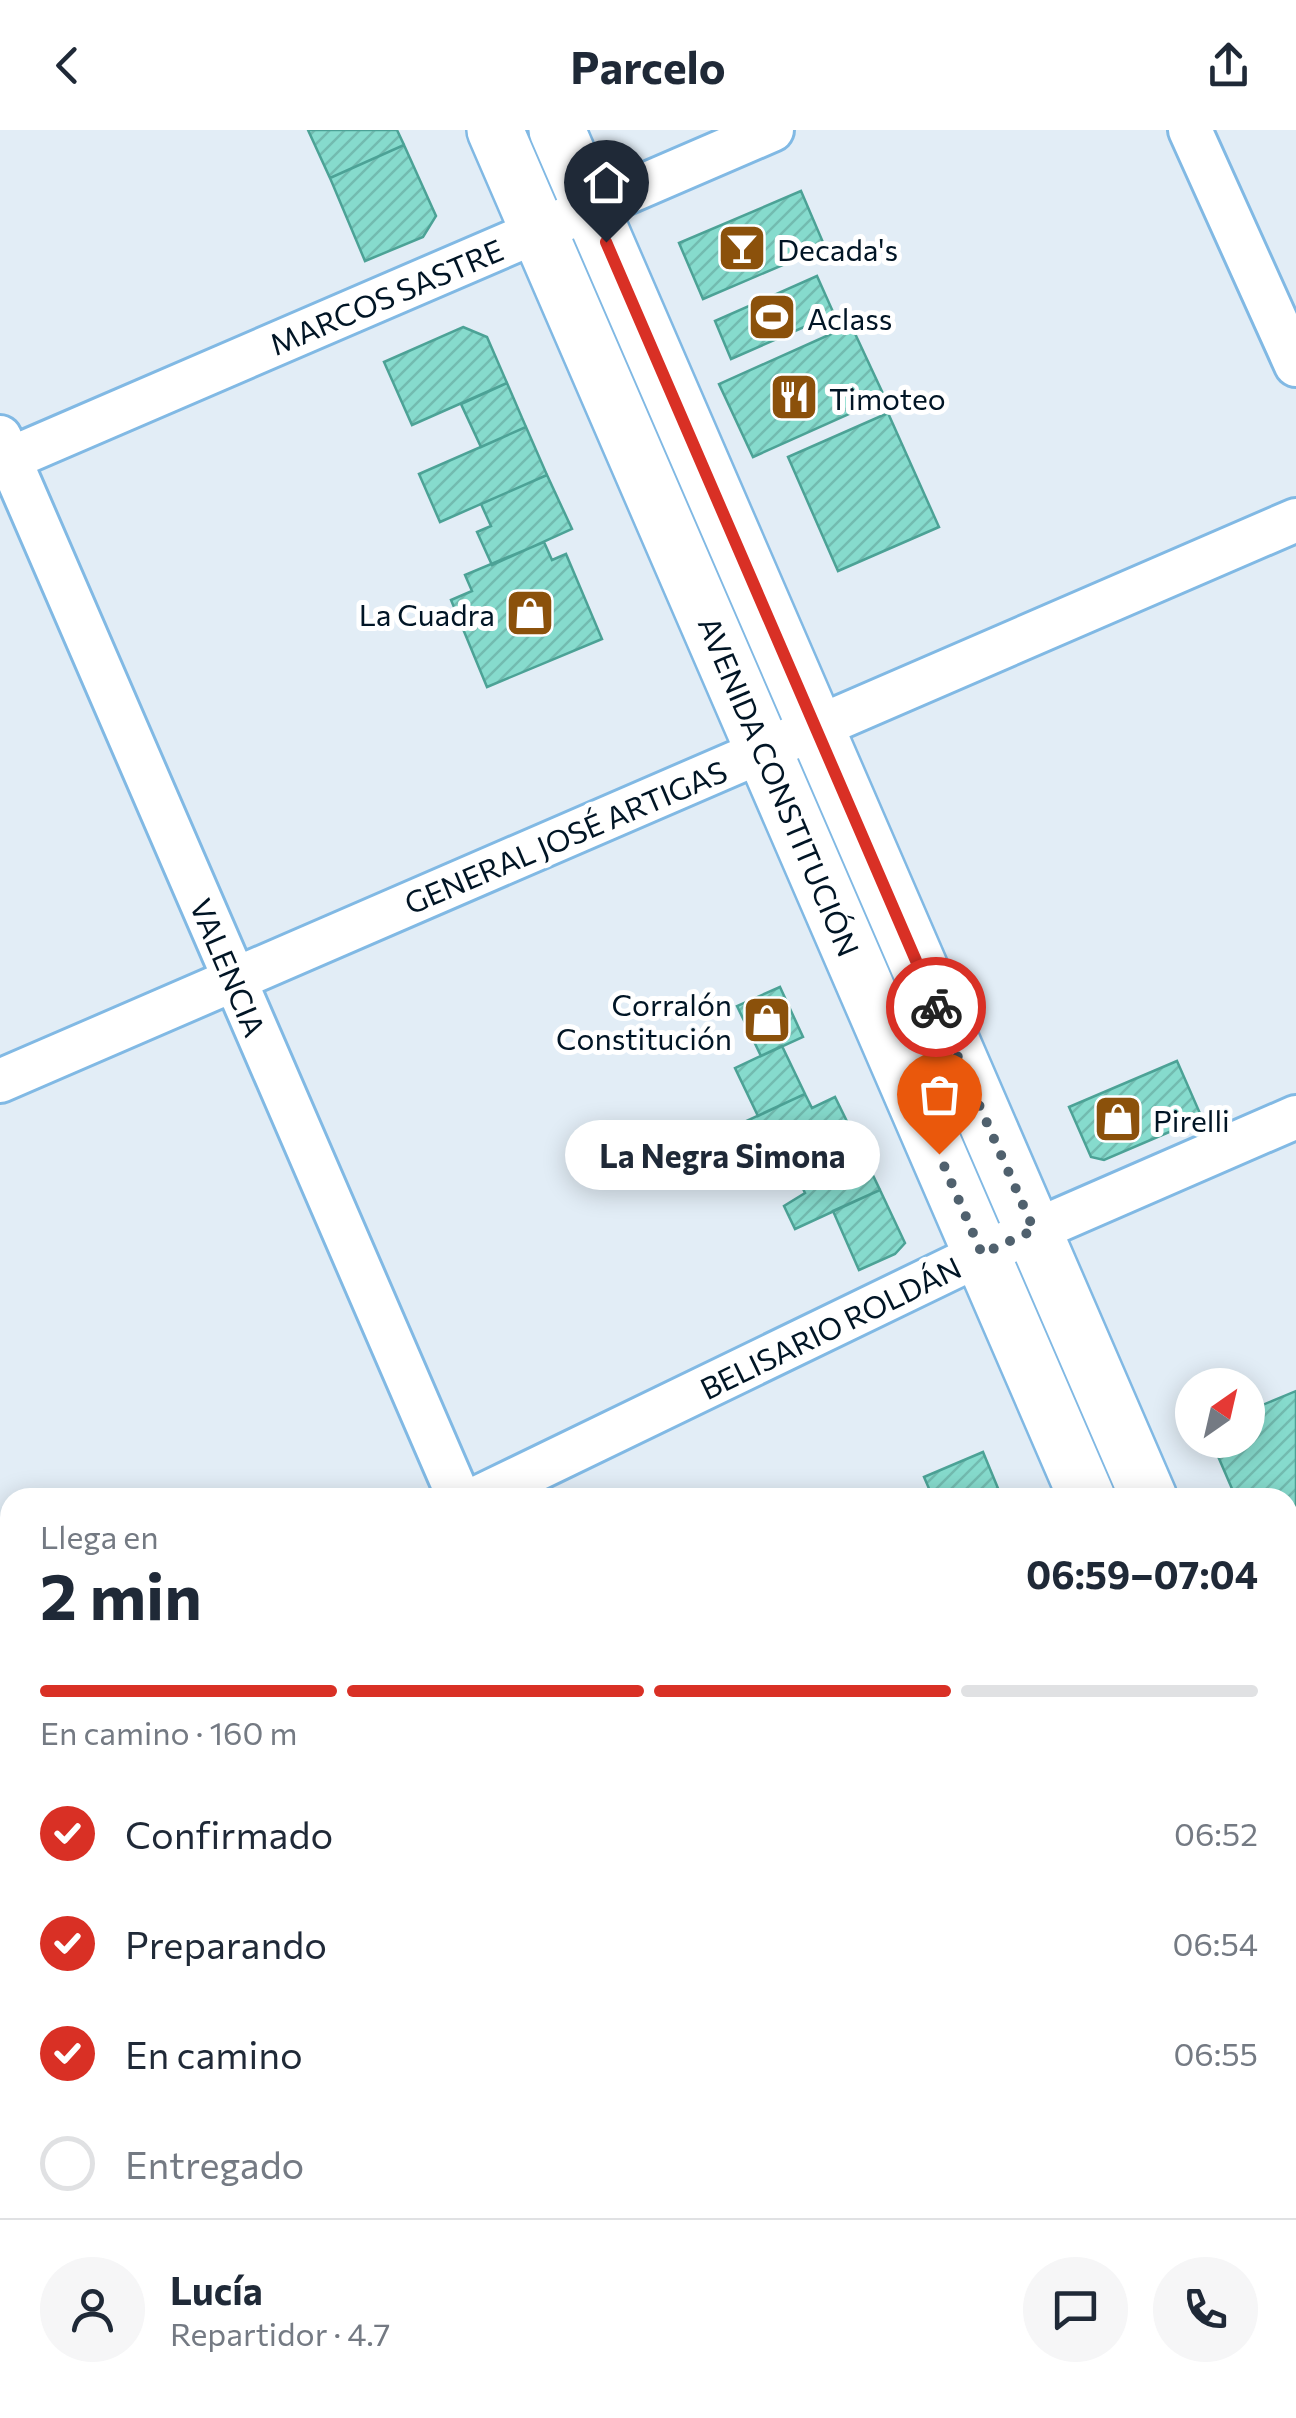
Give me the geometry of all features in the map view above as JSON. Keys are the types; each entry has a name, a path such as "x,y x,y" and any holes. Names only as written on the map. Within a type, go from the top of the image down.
{"main road":[{"name":"AVENIDA CONSTITUCIÓN","path":"495,130 1083,1488"},
{"name":"AVENIDA CONSTITUCIÓN","path":"557,130 1146,1488"}],"street":[{"name":"MARCOS SASTRE","path":"3,453 772,130"},
{"path":"1190,130 1296,365"},
{"name":"VALENCIA","path":"3,453 455,1488"},
{"name":"GENERAL JOSÉ ARTIGAS","path":"0,1081 1296,520"},
{"name":"BELISARIO ROLDÁN","path":"498,1488 982,1254 1296,1117"}],"building":[{"path":"308,130 397,130 404,145 330,178"},
{"path":"404,145 436,216 423,237 365,261 330,178"},
{"path":"801,191 825,247 703,299 679,243"},
{"path":"817,276 834,314 731,359 715,321"},
{"path":"851,325 885,398 753,457 719,384"},
{"path":"463,327 487,337 507,383 412,425 384,362"},
{"path":"507,383 526,427 481,447 461,404"},
{"path":"888,413 939,527 838,571 788,457"},
{"path":"526,427 547,475 440,522 419,474"},
{"path":"547,475 572,529 492,565 477,532 491,526 481,504"},
{"path":"544,542 552,560 566,554 602,639 487,687 451,600 472,591 465,575"},
{"path":"780,987 803,1037 761,1056 737,1006"},
{"path":"782,1046 805,1094 758,1116 735,1068"},
{"path":"1177,1061 1202,1118 1104,1160 1091,1157 1069,1107"},
{"path":"805,1094 812,1108 835,1097 856,1140 772,1180 744,1122"},
{"path":"856,1140 880,1190 795,1229 784,1206 805,1193 794,1169"},
{"path":"880,1190 905,1243 895,1254 859,1270 833,1211"},
{"path":"1296,1391 1296,1488 1232,1488 1219,1458 1265,1458 1265,1404"},
{"path":"983,1452 998,1488 929,1488 924,1477"}],"way so far":[{"path":"936,1007 1034,1230 982,1254 939,1154"}],"place":[{"name":"Decada's","path":"742,248"},
{"name":"Aclass","path":"772,317"},
{"name":"Timoteo","path":"794,397"},
{"name":"La Cuadra","path":"530,613"},
{"name":"Corralón Constitución","path":"767,1020"},
{"name":"Pirelli","path":"1118,1119"},
{"name":"La Negra Simona","path":"939,1154"}],"route":[{"path":"606,242 936,1007"}]}
